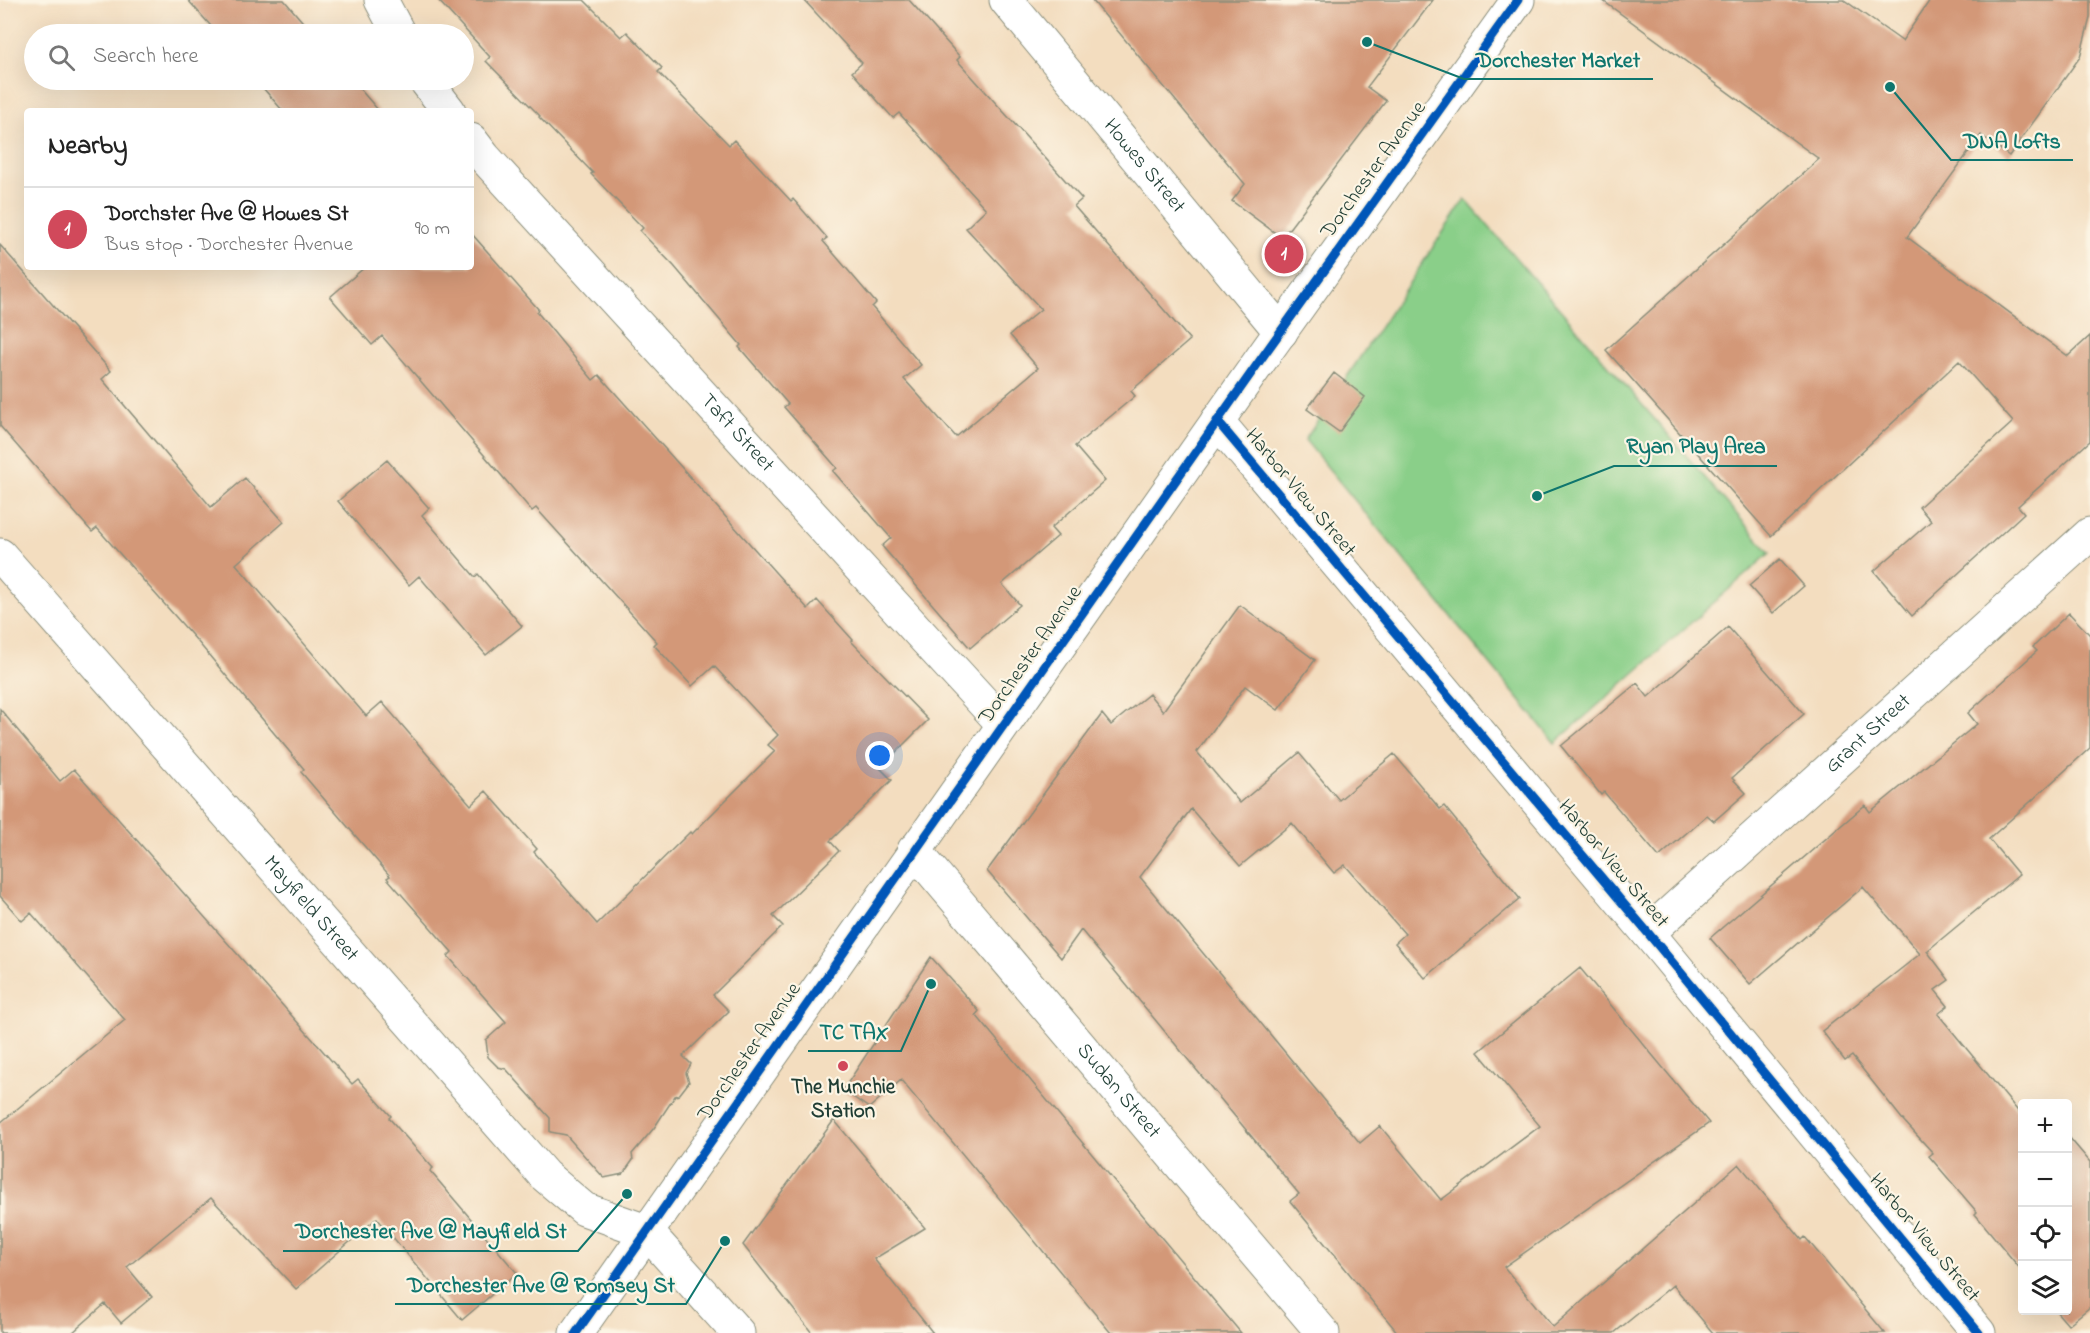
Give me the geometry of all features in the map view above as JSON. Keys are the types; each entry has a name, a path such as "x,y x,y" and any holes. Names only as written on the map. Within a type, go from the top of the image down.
{"street":[{"path":"381,0 394,24"},
{"name":"Howes Street","path":"1006,0 1281,332"},
{"name":"Dorchester Avenue","path":"576,1333 1217,421 1518,0"},
{"path":"432,90 447,108"},
{"name":"Taft Street","path":"474,144 1004,724"},
{"name":"Harbor View Street","path":"1217,421 1648,933 1979,1333"},
{"name":"Grant Street","path":"1648,933 2090,534"},
{"name":"Mayfield Street","path":"0,555 544,1175 585,1209 646,1231"},
{"name":"Sudan Street","path":"914,850 1323,1333"},
{"path":"646,1231 738,1333"}],"green space":[{"path":"1465,199 1770,553 1555,743 1305,440"}],"building":[{"path":"188,0 284,0 304,24 209,24"},
{"path":"438,0 584,0 621,37 627,32 662,68 658,72 729,145 734,140 791,201 793,199 827,238 823,241 876,303 872,307 921,365 904,379 956,437 1038,368 1010,335 1041,309 966,228 986,209 899,113 893,118 852,72 862,63 804,0 909,0 960,57 957,60 1082,199 1074,206 1190,340 1131,391 1135,396 1075,446 1105,481 1051,528 1058,536 1002,584 1020,605 970,648 882,546 891,538 833,471 837,468 784,407 788,404 739,347 741,345 674,266 640,231 643,228 486,61 490,57 474,39 474,24 460,24"},
{"path":"1092,0 1433,0 1367,87 1386,101 1282,238 1232,201 1245,184"},
{"path":"1602,0 1844,0 1902,41 1930,0 2090,0 2090,18 2080,57 2009,156 1981,135 1907,237 2068,356 2090,336 2090,441 2018,506 2024,513 1912,616 1874,571 1931,521 1919,507 2013,422 1959,361 1771,536 1606,350 1819,159"},
{"path":"265,90 361,90 376,108 280,108"},
{"path":"474,236 539,310 537,312 593,380 599,375 808,609 817,600 853,640 851,641 928,720 880,768 892,780 830,841 839,851 773,916 783,926 713,995 729,1011 683,1056 691,1064 686,1073 689,1082 679,1095 675,1096 654,1128 632,1154 633,1160 623,1174 604,1178 566,1135 550,1132 550,1118 506,1069 498,1067 488,1057 486,1040 506,1022 448,956 452,952 387,878 390,876 301,772 304,769 198,642 97,528 92,532 0,426 0,245 111,371 102,379 211,507 245,478 284,522 236,564 366,716 382,702 471,805 486,791 537,849 534,852 597,924 775,751 768,745 778,735 714,666 692,686 654,645 657,642 536,508 532,511 382,336 372,345 330,297 362,270 474,270"},
{"path":"1334,373 1365,397 1339,432 1307,409"},
{"path":"387,460 429,508 422,515 475,577 478,574 522,626 486,655 419,576 409,585 338,501"},
{"path":"1780,559 1804,586 1773,613 1749,586"},
{"path":"1240,605 1315,660 1278,710 1245,686 1197,752 1240,803 1299,753 1339,800 1394,754 1440,809 1444,806 1520,899 1425,978 1395,943 1405,934 1345,865 1334,873 1292,823 1240,866 1191,809 1140,877 1360,1143 1380,1126 1441,1200 1540,1126 1478,1052 1580,968 1709,1123 1504,1267 1553,1327 1739,1164 1802,1240 1805,1237 1885,1333 1713,1333 1673,1285 1614,1333 1398,1333 1290,1201 1299,1194 1081,930 1061,958 987,871 1102,714 1111,725 1149,694 1163,711"},
{"path":"2069,613 2090,635 2090,748 1989,839 2019,875 1927,951 1949,980 1935,990 1948,1006 1938,1014 2018,1111 2018,1266 1975,1214 1977,1212 1929,1156 1933,1153 1903,1120 1852,1056 1845,1061 1822,1031 1920,954 1863,887 1750,984 1710,938 1865,805 1870,812 1977,724 1968,713 2037,651 2033,647"},
{"path":"1728,627 1804,714 1732,778 1746,793 1714,821 1707,815 1659,857 1604,792 1601,795 1561,746 1637,683 1648,697"},
{"path":"0,709 60,781 74,769 352,1084 358,1079 391,1116 389,1118 433,1168 430,1171 517,1273 462,1320 377,1218 296,1289 211,1198 127,1267 152,1297 121,1323 105,1304 72,1333 0,1333 0,1123 125,1020 31,913 22,921 0,896"},
{"path":"931,957 979,1011 976,1015 1241,1333 1111,1333 901,1080 869,1108 843,1090"},
{"path":"834,1120 925,1228 874,1259 933,1333 812,1333 743,1245"},
{"path":"2072,1141 2090,1162 2090,1307 2068,1325 2059,1315 2072,1315"}],"cycle path":[{"path":"576,1333 1266,352 1518,0"},
{"path":"1217,421 1648,933 1979,1333"}],"place":[{"name":"Dorchester Market","path":"1367,42"},
{"name":"DNA Lofts","path":"1890,87"},
{"name":"Dorchster Ave @ Howes St","path":"1284,254"},
{"name":"Ryan Play Area","path":"1537,496"},
{"name":"TC TAX","path":"931,984"},
{"name":"The Munchie Station","path":"843,1066"},
{"name":"Dorchester Ave @ Mayfield St","path":"627,1194"},
{"name":"Dorchester Ave @ Romsey St","path":"725,1241"}]}
